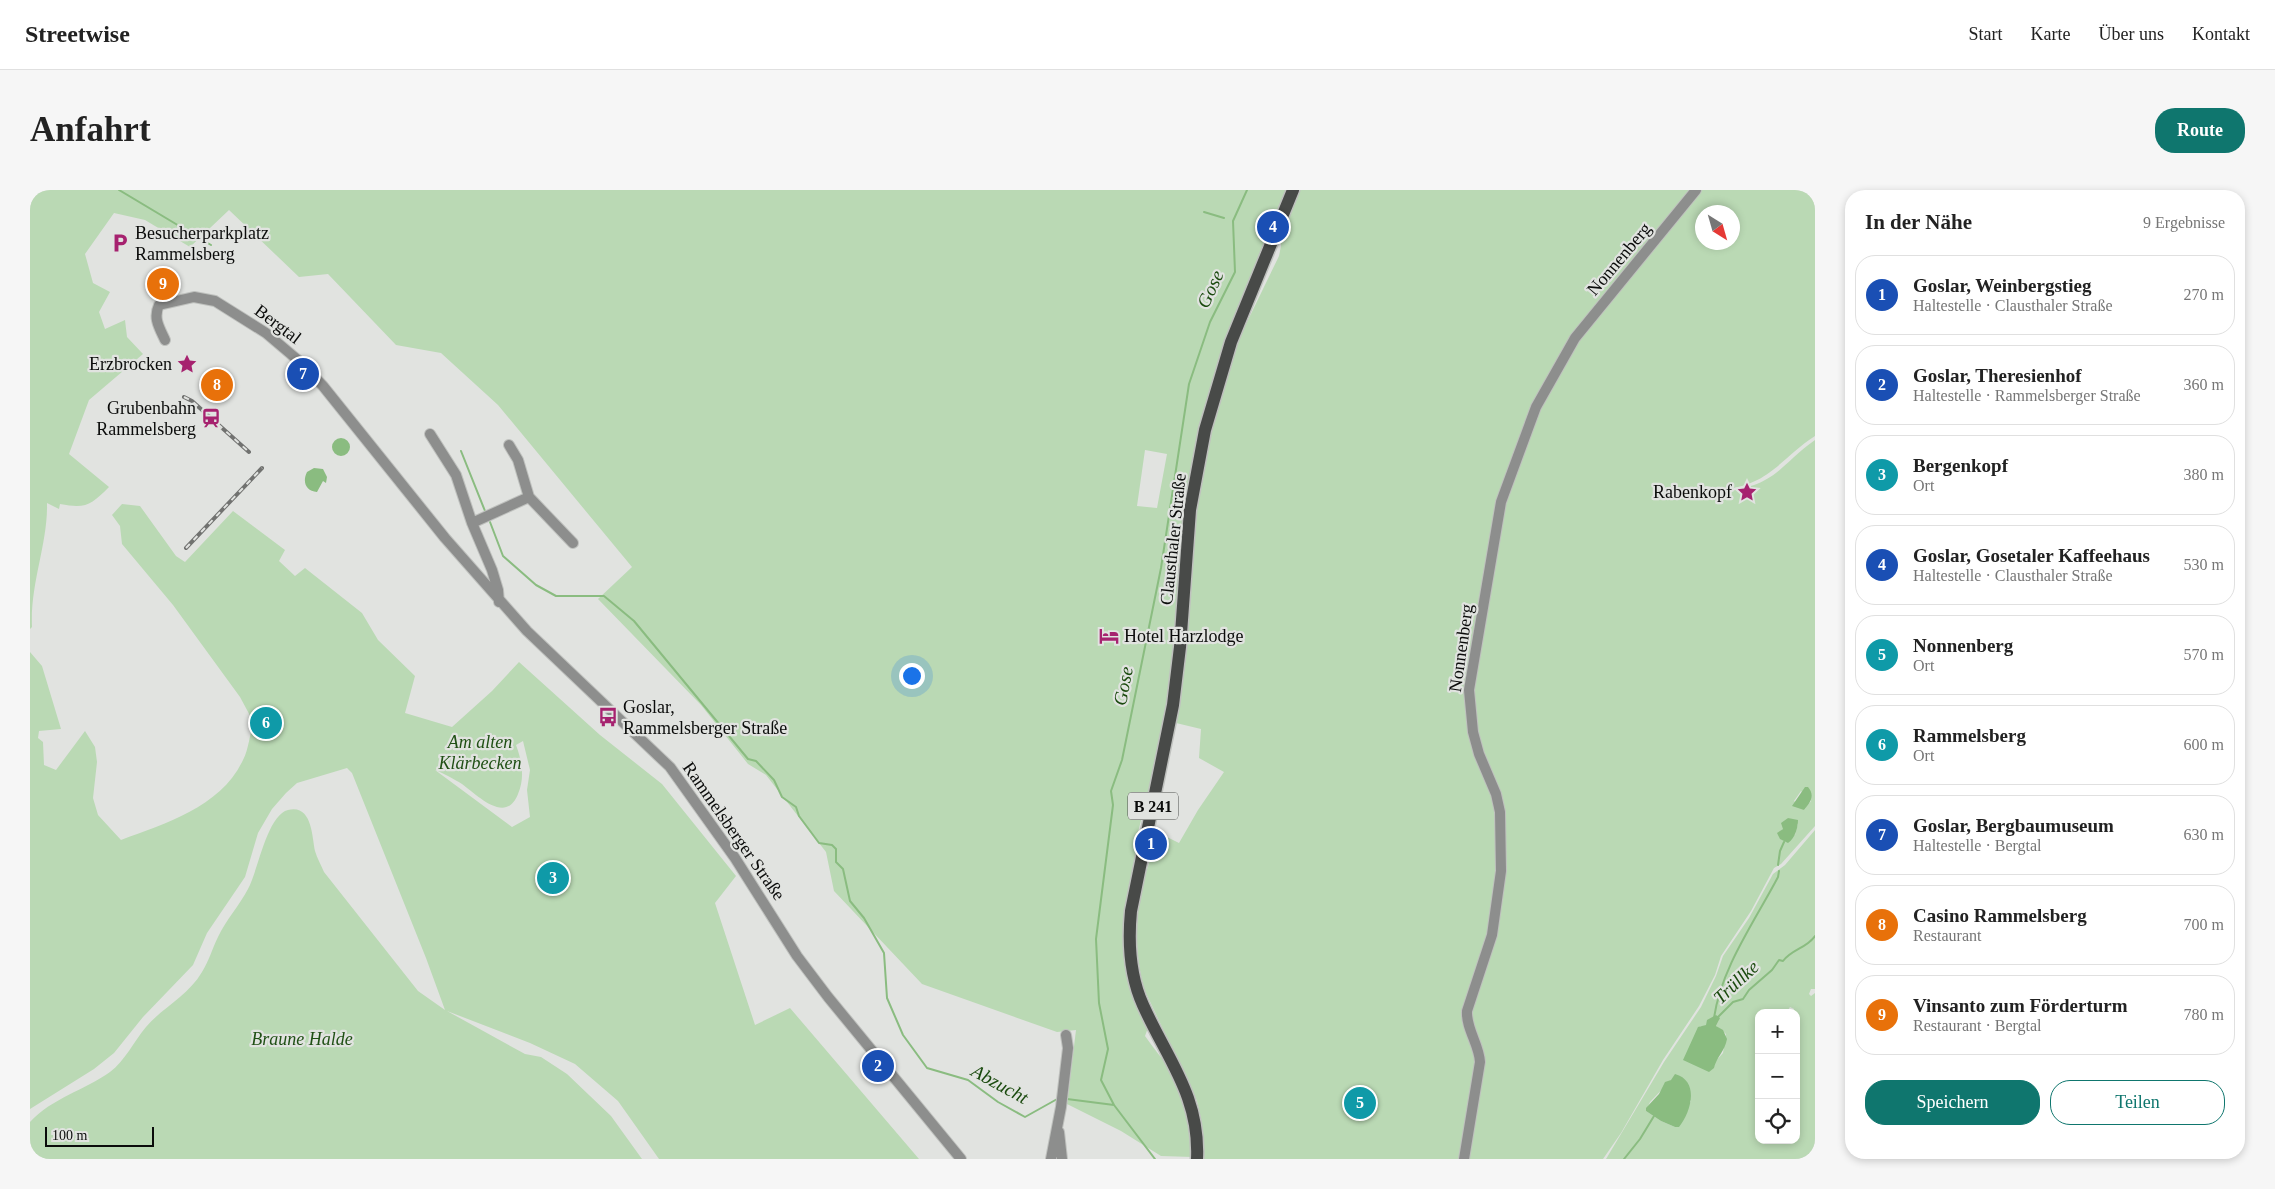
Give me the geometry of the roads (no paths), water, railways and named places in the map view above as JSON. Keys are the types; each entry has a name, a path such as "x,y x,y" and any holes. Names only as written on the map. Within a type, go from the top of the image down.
{"main road":[{"name":"Clausthaler Straße","path":"1197,1159 1197,1130 1191,1103 1176,1068 1143,1005 1134,976 1129,934 1131,911 1173,705 1180,647 1190,510 1205,430 1231,342 1293,190"}],"street":[{"name":"Nonnenberg","path":"1464,1159 1480,1062 1478,1049 1466,1021 1467,1011 1492,935 1501,871 1502,835 1496,794 1472,732 1469,690 1501,502 1536,407 1575,338 1696,190"},
{"name":"Bergtal","path":"165,340 156,319 155,313 159,305 194,297 210,299 227,308 266,332 299,361 323,386 396,476"},
{"path":"430,434 443,451 456,475 472,523 492,570 498,590 499,602"},
{"path":"509,444 518,460 529,496 573,543"},
{"name":"Rammelsberger Straße","path":"396,476 499,602 527,632 670,767 735,858 797,956 828,997 961,1159"},
{"path":"472,523 529,496"},
{"path":"1051,1159 1061,1107 1068,1048 1066,1035"},
{"path":"1058,1121 1062,1159"}],"waterway":[{"path":"119,190 211,245"},
{"name":"Gose","path":"1114,1105 1101,1080 1108,1049 1099,1003 1096,939 1113,805 1111,791 1122,760 1161,568 1189,384 1210,322 1235,272 1233,221 1247,190"},
{"path":"1204,212 1224,218"},
{"path":"461,451 485,511"},
{"path":"490,522 503,556 536,585 556,596 604,596 634,621 748,759 756,761 774,780 782,797 796,807 799,816 819,843 832,845 836,849 836,862 843,869 850,901 864,918 884,953 887,998 903,1035 927,1068 968,1080 998,1102 1025,1117 1059,1098"},
{"path":"1778,865 1780,851 1784,842"},
{"path":"1714,1018 1718,999 1731,963 1778,877 1779,871"},
{"name":"Trüllke","path":"1718,1017 1733,1002 1743,999 1749,990 1772,970 1779,960 1783,961 1815,936"},
{"name":"Abzucht","path":"1067,1099 1114,1105 1155,1159"},
{"name":"Trüllke","path":"1624,1159 1640,1139 1654,1116"}],"railway":[{"path":"184,397 192,401 249,452"},
{"path":"186,548 262,468"}],"place":[{"name":"Goslar, Gosetaler Kaffeehaus","path":"1273,227"},
{"name":"Besucherparkplatz Rammelsberg","path":"120,243"},
{"name":"Vinsanto zum Förderturm","path":"163,284"},
{"name":"Erzbrocken","path":"187,364"},
{"name":"Goslar, Bergbaumuseum","path":"303,374"},
{"name":"Casino Rammelsberg","path":"217,385"},
{"name":"Grubenbahn Rammelsberg","path":"211,418"},
{"name":"Rabenkopf","path":"1747,492"},
{"name":"Hotel Harzlodge","path":"1109,636"},
{"name":"Goslar, Rammelsberger Straße","path":"608,717"},
{"name":"Rammelsberg","path":"266,723"},
{"name":"Goslar, Weinbergstieg","path":"1151,844"},
{"name":"Bergenkopf","path":"553,878"},
{"name":"Goslar, Theresienhof","path":"878,1066"},
{"name":"Nonnenberg","path":"1360,1103"}],"park label":[{"name":"Am alten Klärbecken","path":"480,752"},
{"name":"Braune Halde","path":"302,1039"}]}
